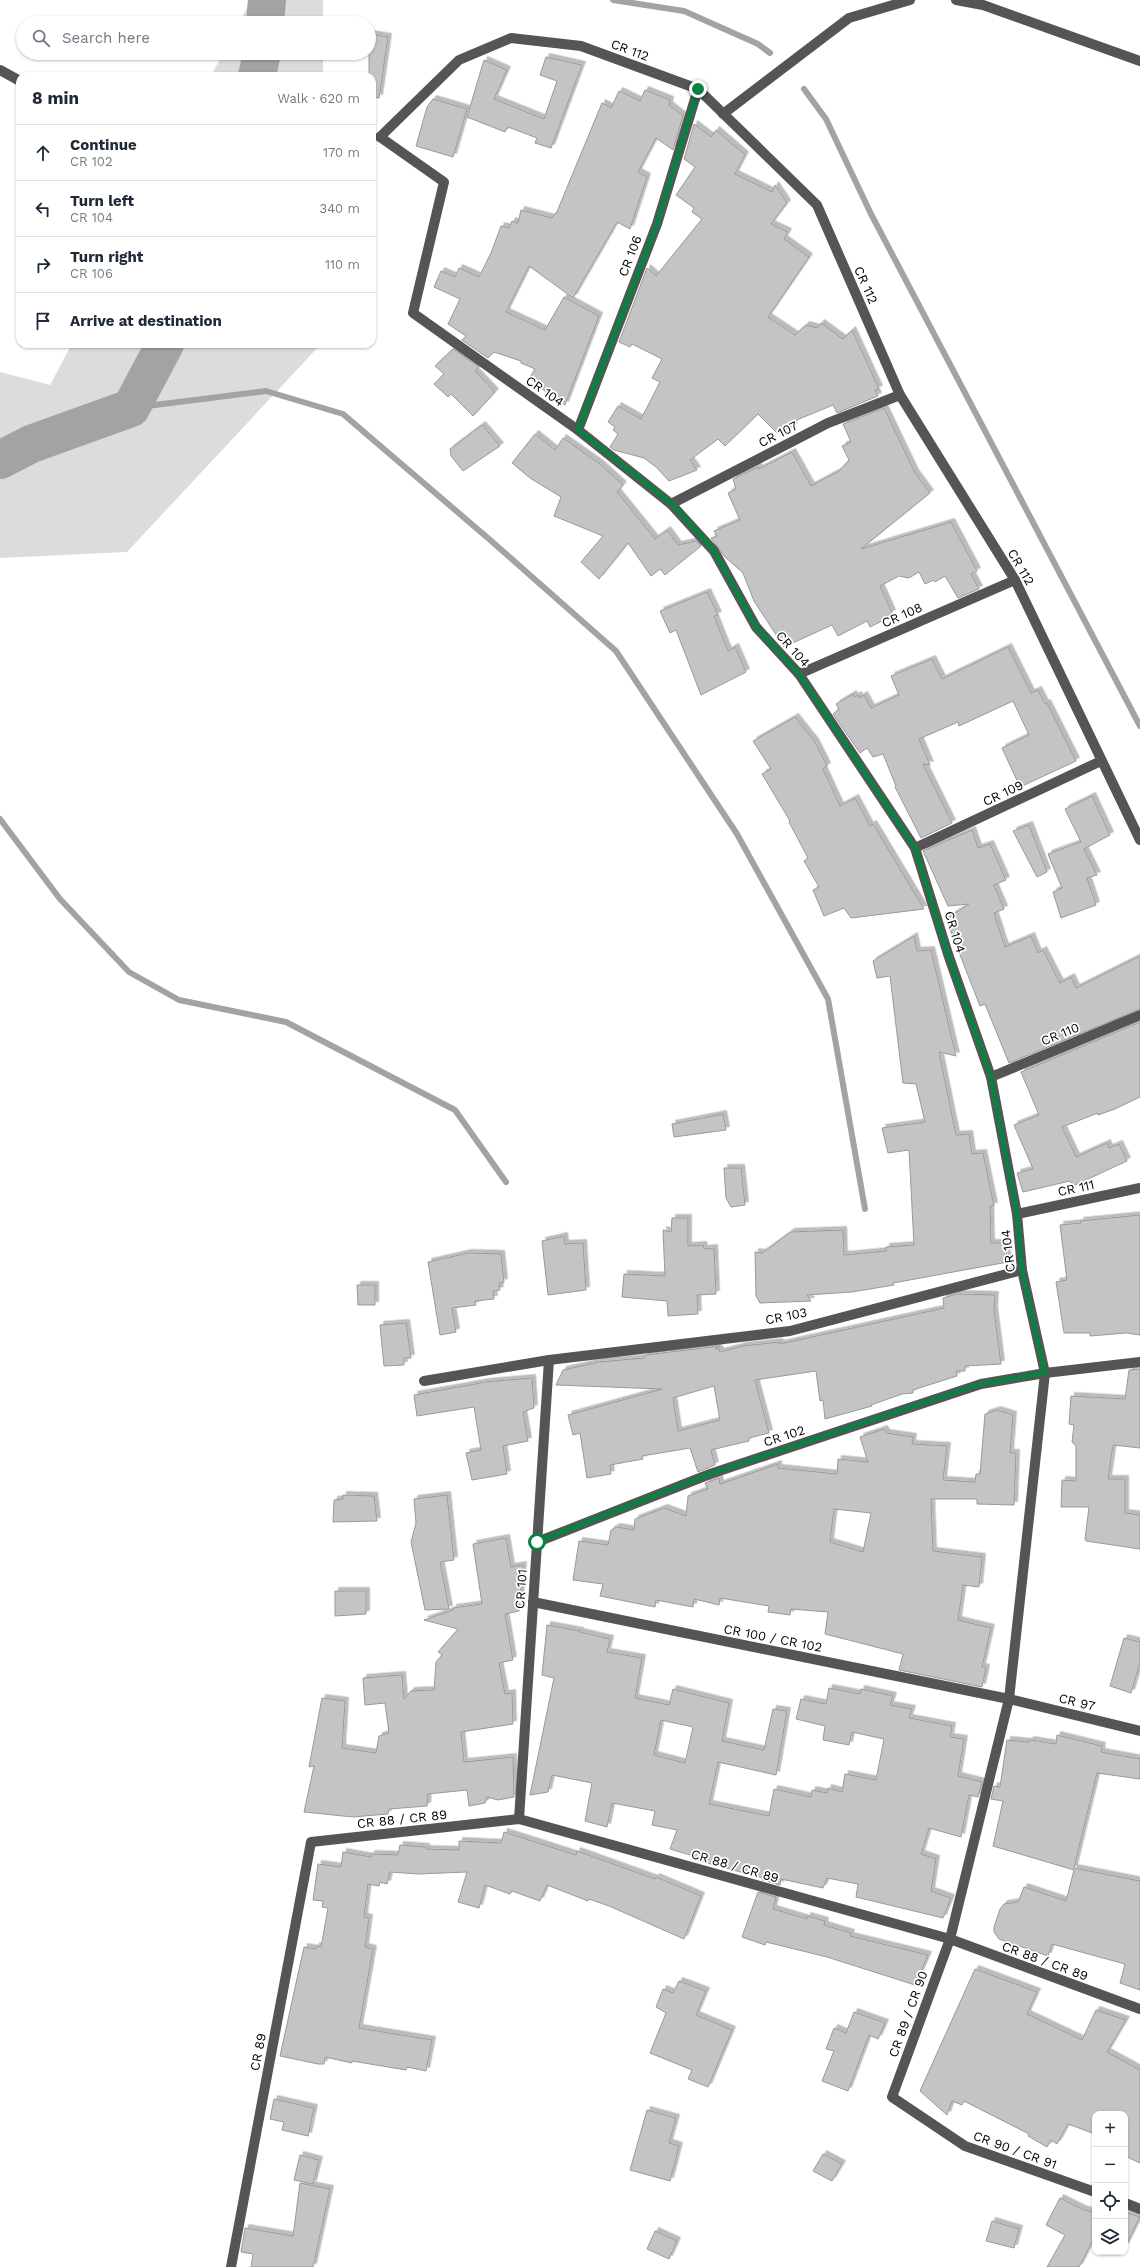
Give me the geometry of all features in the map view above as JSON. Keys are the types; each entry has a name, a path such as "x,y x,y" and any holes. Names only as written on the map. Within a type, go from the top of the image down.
{"street":[{"path":"723,114 849,18 910,0"},
{"path":"956,0 983,5 1140,61"},
{"name":"CR 112","path":"376,137 459,60 510,38 581,46 698,89 817,205 900,395 1015,580 1140,840"},
{"path":"0,70 16,79"},
{"name":"CR 106","path":"578,430 657,224 698,89"},
{"name":"CR 104","path":"376,137 444,182 413,313 578,430 672,504 714,551 756,627 799,674 915,848 948,954 991,1077 1017,1214 1022,1270 1045,1373 1009,1698"},
{"name":"CR 107","path":"672,504 828,423 900,395"},
{"name":"CR 108","path":"799,674 1015,580"},
{"name":"CR 109","path":"915,848 1101,760"},
{"name":"CR 110","path":"991,1077 1140,1015"},
{"name":"CR 111","path":"1017,1214 1140,1188"},
{"name":"CR 103","path":"424,1381 549,1360 790,1331 1022,1270"},
{"name":"CR 101","path":"519,1819 549,1360"},
{"name":"CR 102","path":"537,1542 710,1474 981,1384 1045,1373 1140,1362"},
{"name":"CR 100 / CR 102","path":"533,1602 1009,1698"},
{"name":"CR 97","path":"1009,1698 1140,1731"},
{"name":"CR 89 / CR 90","path":"892,2097 950,1939 1009,1698"},
{"name":"CR 88 / CR 89","path":"311,1842 519,1819 950,1939 1140,2009"},
{"name":"CR 89","path":"232,2267 311,1842"},
{"name":"CR 90 / CR 91","path":"892,2097 965,2146 1092,2191"},
{"path":"1128,2204 1140,2209"}],"shaded area":[{"path":"248,0 323,0 323,16 243,16 250,2"},
{"path":"219,60 323,60 323,72 213,72"},
{"path":"70,348 317,348 127,552 0,558 0,372 50,385"}],"building":[{"path":"376,35 388,37 379,98 376,98 376,72 369,72 369,60 376,60"},
{"path":"546,57 582,65 551,148 535,143 537,138 508,127 505,132 467,117 484,60 507,70 494,99 544,119 557,81 540,75"},
{"path":"645,90 670,100 669,105 683,116 673,150 656,138 638,172 647,177 630,229 617,222 573,298 529,266 506,312 545,330 564,297 599,316 565,405 535,384 537,382 530,377 535,369 521,363 521,361 494,352 488,358 462,340 466,336 448,324 460,299 434,287 441,271 455,277 459,268 479,277 491,253 501,226 509,228 512,221 518,223 521,210 552,218 554,214 556,214 602,103 611,108 619,91 640,101"},
{"path":"433,99 467,109 453,157 416,146 427,107"},
{"path":"694,124 711,137 716,130 745,155 735,174 772,192 775,185 787,203 771,224 788,232 784,239 809,257 768,317 795,335 806,325 817,328 821,323 843,339 852,330 879,389 875,390 878,396 837,413 833,405 792,422 794,426 777,433 758,414 725,446 718,439 690,460 697,470 669,481 656,467 644,458 614,450 610,447 618,434 613,430 615,427 608,422 618,406 641,419 660,382 652,378 662,359 632,344 630,347 619,342 647,268 656,276 702,219 692,212 694,208 676,195 695,167 684,159"},
{"path":"453,349 479,367 475,371 495,392 473,416 451,394 448,397 434,384 444,374 435,366"},
{"path":"884,408 915,473 930,493 861,549 951,522 977,571 971,574 979,589 958,598 945,576 935,582 934,580 925,584 919,572 909,578 899,576 880,586 892,613 885,617 886,619 870,627 867,621 838,636 832,625 784,647 754,601 743,573 724,556 711,538 717,536 714,531 740,520 728,493 736,489 733,479 758,467 759,469 792,452 811,486 839,471 849,460 842,446 851,442 843,424"},
{"path":"482,425 500,446 463,471 451,456 450,449"},
{"path":"535,434 555,450 563,438 600,464 623,485 617,492 655,539 667,530 678,545 696,541 701,546 665,575 660,569 651,576 628,543 599,579 581,562 603,536 554,516 561,497 530,478 512,463"},
{"path":"707,592 718,615 714,616 728,651 735,647 746,672 701,695 676,630 670,633 660,611"},
{"path":"1008,647 1031,693 1038,690 1045,704 1047,703 1076,761 1020,787 1002,748 1029,735 1013,701 959,726 958,722 919,739 930,765 923,764 952,823 921,838 895,787 896,786 883,754 873,757 867,748 860,753 833,714 839,709 836,704 853,694 854,697 858,695 859,698 864,695 871,708 899,695 891,676 932,659 942,679"},
{"path":"795,717 815,742 827,766 823,769 840,806 855,798 870,826 873,824 924,909 851,918 844,908 824,916 813,890 819,887 804,861 808,858 789,822 790,821 762,774 771,769 753,741"},
{"path":"1092,796 1110,835 1084,849 1097,875 1087,878 1096,905 1061,918 1053,892 1062,888 1048,854 1081,842 1065,809"},
{"path":"1029,825 1047,872 1037,877 1013,831"},
{"path":"972,830 978,848 990,844 1006,880 994,885 1004,909 994,913 1005,947 1031,936 1038,953 1043,950 1060,983 1071,977 1076,988 1140,956 1140,1009 1009,1063 985,1004 980,1006 946,919 969,904 948,906 923,851"},
{"path":"914,936 917,951 931,950 956,1056 939,1052 956,1135 969,1134 972,1154 983,1153 994,1206 990,1206 991,1243 1005,1243 1008,1262 852,1292 807,1295 811,1301 760,1303 756,1296 755,1252 762,1253 791,1232 843,1230 844,1255 886,1251 886,1247 914,1245 909,1150 888,1153 882,1128 925,1122 916,1084 903,1083 890,976 877,978 873,961"},
{"path":"1140,1022 1140,1097 1115,1109 1098,1115 1098,1113 1062,1127 1076,1157 1107,1143 1109,1148 1119,1144 1127,1161 1073,1186 1070,1181 1023,1192 1017,1173 1033,1169 1014,1125 1039,1115 1021,1072"},
{"path":"723,1114 726,1130 674,1137 672,1124"},
{"path":"724,1168 741,1168 745,1205 731,1207 726,1198"},
{"path":"1140,1215 1140,1335 1126,1333 1090,1336 1090,1333 1064,1333 1056,1282 1067,1280 1060,1225 1081,1223 1080,1221"},
{"path":"672,1218 688,1218 688,1246 703,1245 704,1249 714,1248 716,1294 697,1295 698,1314 668,1316 667,1301 622,1297 624,1274 665,1276 663,1230 671,1232"},
{"path":"564,1236 565,1244 583,1243 586,1290 548,1295 542,1241"},
{"path":"468,1253 501,1254 504,1282 499,1283 500,1290 493,1291 494,1299 475,1301 476,1305 452,1308 456,1332 440,1335 428,1262"},
{"path":"357,1285 375,1285 375,1305 358,1305"},
{"path":"957,1294 995,1295 994,1310 1001,1364 965,1366 965,1371 956,1371 957,1376 913,1390 913,1393 902,1394 871,1405 872,1406 825,1419 823,1400 820,1401 816,1371 755,1380 769,1433 749,1438 749,1441 711,1450 715,1465 698,1472 690,1448 642,1456 643,1459 610,1465 611,1474 587,1478 580,1433 573,1435 568,1415 662,1389 556,1385 563,1370 599,1362 644,1358 645,1355 720,1346 715,1349 719,1349 720,1352 743,1346 779,1342 780,1344 944,1308 943,1298","holes":["714,1386 720,1420 678,1431 673,1398"]},
{"path":"406,1323 411,1358 404,1358 404,1365 384,1366 380,1325"},
{"path":"1140,1369 1140,1448 1113,1445 1108,1479 1125,1479 1125,1513 1140,1515 1140,1549 1086,1541 1089,1507 1061,1507 1062,1480 1076,1481 1076,1446 1072,1442 1074,1425 1069,1424 1071,1396 1125,1399 1129,1370"},
{"path":"532,1378 534,1408 523,1412 528,1441 503,1446 507,1474 472,1480 466,1453 481,1450 474,1407 417,1416 414,1395 486,1382"},
{"path":"997,1410 1013,1415 1010,1453 1016,1453 1014,1505 977,1504 977,1499 931,1499 933,1551 982,1557 979,1587 963,1585 958,1620 991,1628 982,1667 986,1668 982,1687 899,1670 903,1654 825,1634 828,1612 791,1609 790,1615 768,1612 769,1606 720,1598 719,1605 694,1599 693,1607 656,1600 655,1607 600,1596 603,1584 573,1580 579,1541 608,1545 611,1530 617,1527 634,1530 635,1519 664,1508 686,1516 688,1496 708,1489 705,1483 719,1478 720,1484 778,1464 778,1468 837,1474 838,1459 868,1462 860,1437 884,1429 886,1433 913,1437 912,1444 947,1446 943,1480 975,1482 976,1474 980,1474 985,1414","holes":["834,1509 871,1513 863,1552 830,1542"]},
{"path":"343,1495 374,1496 377,1521 333,1522 334,1500 343,1499"},
{"path":"447,1495 454,1560 440,1562 449,1609 425,1610 411,1542 416,1523 414,1499"},
{"path":"506,1538 511,1567 523,1565 519,1611 505,1614 513,1660 499,1663 505,1694 512,1693 513,1724 461,1732 464,1762 513,1757 514,1797 498,1800 487,1797 485,1803 469,1806 467,1790 428,1794 427,1806 389,1809 388,1814 353,1817 304,1812 314,1766 309,1767 322,1698 345,1701 342,1748 376,1753 379,1736 389,1733 385,1703 365,1705 363,1678 402,1675 404,1699 411,1691 434,1690 436,1662 442,1655 438,1652 458,1629 424,1620 453,1610 453,1608 482,1604 473,1544"},
{"path":"335,1591 366,1591 366,1614 335,1616"},
{"path":"547,1625 580,1631 610,1639 607,1652 642,1658 635,1698 669,1705 673,1689 729,1703 722,1741 764,1750 773,1709 787,1711 776,1775 718,1762 709,1804 769,1816 774,1789 811,1797 812,1790 827,1793 828,1788 842,1792 845,1774 876,1780 884,1739 852,1732 849,1745 823,1740 825,1726 796,1719 801,1699 826,1704 829,1688 860,1694 861,1689 893,1696 890,1705 912,1709 909,1718 952,1726 950,1737 964,1739 958,1776 982,1782 978,1797 969,1795 961,1837 929,1828 921,1854 936,1859 931,1891 951,1898 943,1918 856,1897 858,1884 827,1878 823,1888 781,1879 780,1885 762,1880 763,1878 696,1860 697,1857 670,1849 677,1830 652,1825 655,1811 612,1803 607,1827 585,1821 592,1783 552,1775 548,1792 530,1795 554,1678 542,1675","holes":["661,1720 693,1727 685,1763 654,1755"]},
{"path":"1124,1638 1140,1642 1140,1663 1131,1693 1110,1686"},
{"path":"1057,1735 1102,1746 1101,1752 1140,1759 1140,1779 1097,1773 1074,1868 1140,1881 1140,1990 1120,1983 1125,1964 1052,1944 1048,1956 999,1939 994,1932 994,1927 1000,1909 1004,1904 1018,1902 1024,1887 1066,1901 1074,1870 993,1846 1003,1801 991,1799 994,1786 1000,1787 1007,1740 1029,1742 1030,1740 1056,1744"},
{"path":"504,1832 576,1855 577,1851 655,1879 656,1877 701,1896 684,1939 609,1906 589,1899 588,1901 547,1885 540,1901 512,1891 510,1894 485,1885 479,1908 458,1902 467,1872 418,1874 390,1872 387,1884 380,1882 379,1886 368,1884 364,1917 369,1918 365,1947 373,1949 359,2028 432,2040 426,2071 407,2067 406,2070 352,2061 352,2063 325,2057 324,2064 318,2064 280,2056 304,1947 316,1949 316,1946 321,1947 328,1908 322,1907 323,1901 313,1900 318,1864 341,1867 343,1852 371,1857 371,1854 398,1855 400,1845 426,1847 426,1849 459,1850 459,1841 501,1843"},
{"path":"758,1892 776,1897 773,1909 807,1919 807,1916 825,1921 824,1925 851,1933 850,1936 928,1955 915,1985 827,1957 766,1942 765,1945 742,1937"},
{"path":"975,1969 1037,1992 1027,2014 1082,2040 1096,2010 1126,2020 1107,2052 1140,2070 1140,2163 1128,2157 1128,2111 1092,2111 1092,2133 1068,2124 1057,2144 1051,2140 1047,2147 1028,2136 1029,2134 964,2101 962,2105 952,2101 947,2115 920,2091"},
{"path":"679,1981 706,1991 696,2015 732,2030 708,2087 688,2079 692,2070 650,2053 666,2013 656,2007 663,1989 673,1993"},
{"path":"854,2012 885,2023 878,2039 869,2035 848,2091 822,2081 834,2051 826,2049 834,2028 846,2033"},
{"path":"274,2099 314,2108 308,2136 282,2130 284,2122 270,2119"},
{"path":"647,2110 676,2118 669,2143 679,2146 670,2181 630,2170"},
{"path":"823,2154 842,2164 832,2181 813,2171"},
{"path":"300,2155 319,2160 313,2184 294,2180"},
{"path":"300,2183 330,2189 313,2267 251,2267 253,2254 241,2252 245,2228 293,2236"},
{"path":"1060,2198 1082,2209 1092,2212 1092,2242 1079,2267 1047,2267 1065,2235 1046,2225"},
{"path":"1128,2213 1140,2217 1128,2241"},
{"path":"992,2221 1019,2229 1014,2248 986,2241"},
{"path":"655,2231 677,2241 669,2259 647,2249"}],"waterway":[{"path":"266,16 267,0"},
{"path":"613,0 684,11 758,44 770,53"},
{"path":"258,72 260,60"},
{"path":"804,89 826,119 871,214 1140,726"},
{"path":"0,460 31,444 131,408 163,348"},
{"path":"131,408 266,391 343,414 489,539 616,651 737,834 828,999 865,1209"},
{"path":"0,819 60,899 129,972 179,1000 286,1022 455,1110 506,1182"}],"route":[{"path":"537,1542 710,1474 981,1384 1045,1373 1022,1270 1017,1214 991,1077 948,954 915,848 799,674 756,627 714,551 672,504 578,430 657,224 698,89"}]}
